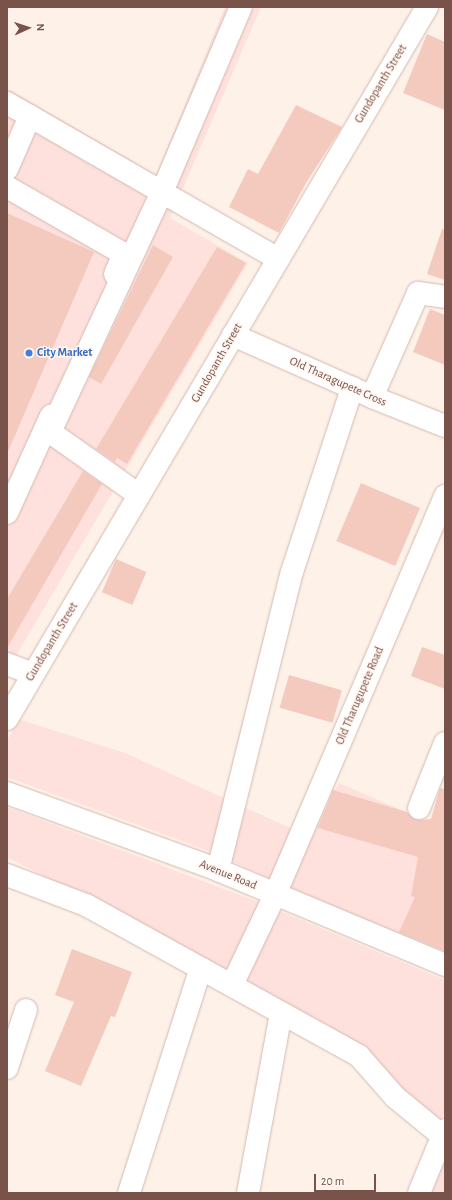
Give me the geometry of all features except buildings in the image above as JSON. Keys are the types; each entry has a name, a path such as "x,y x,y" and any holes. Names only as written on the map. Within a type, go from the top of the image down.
{"street":[{"path":"139,495 50,432 162,192 241,7"},
{"name":"Gundopanth Street","path":"7,719 427,7"},
{"path":"7,103 278,259"},
{"path":"7,169 30,116"},
{"path":"7,187 124,254 7,513"},
{"path":"372,397 418,294 445,297"},
{"name":"Old Tharagupete Cross","path":"233,335 372,397 445,426"},
{"path":"218,870 292,572 352,388"},
{"name":"Old Tharugupete Road","path":"232,985 275,895 445,496"},
{"path":"7,664 33,674"},
{"path":"419,808 445,743"},
{"name":"Avenue Road","path":"7,793 218,870 445,965"},
{"path":"7,875 86,905 359,1056 395,1097 444,1135 419,1193"},
{"path":"129,1193 201,968"},
{"path":"7,1068 26,1010"},
{"path":"248,1193 281,1012"}],"shaded area":[{"path":"225,7 261,7 170,218 248,263 11,664 7,662 7,88 156,175"},
{"path":"18,719 125,753 310,837 339,783 445,829 445,956 204,849 7,777 7,741"},
{"path":"7,807 258,902 445,980 445,1111 440,1121 142,926 7,857"},
{"path":"445,1147 445,1193 426,1193"}],"place":[{"name":"City Market","path":"29,353"}]}
